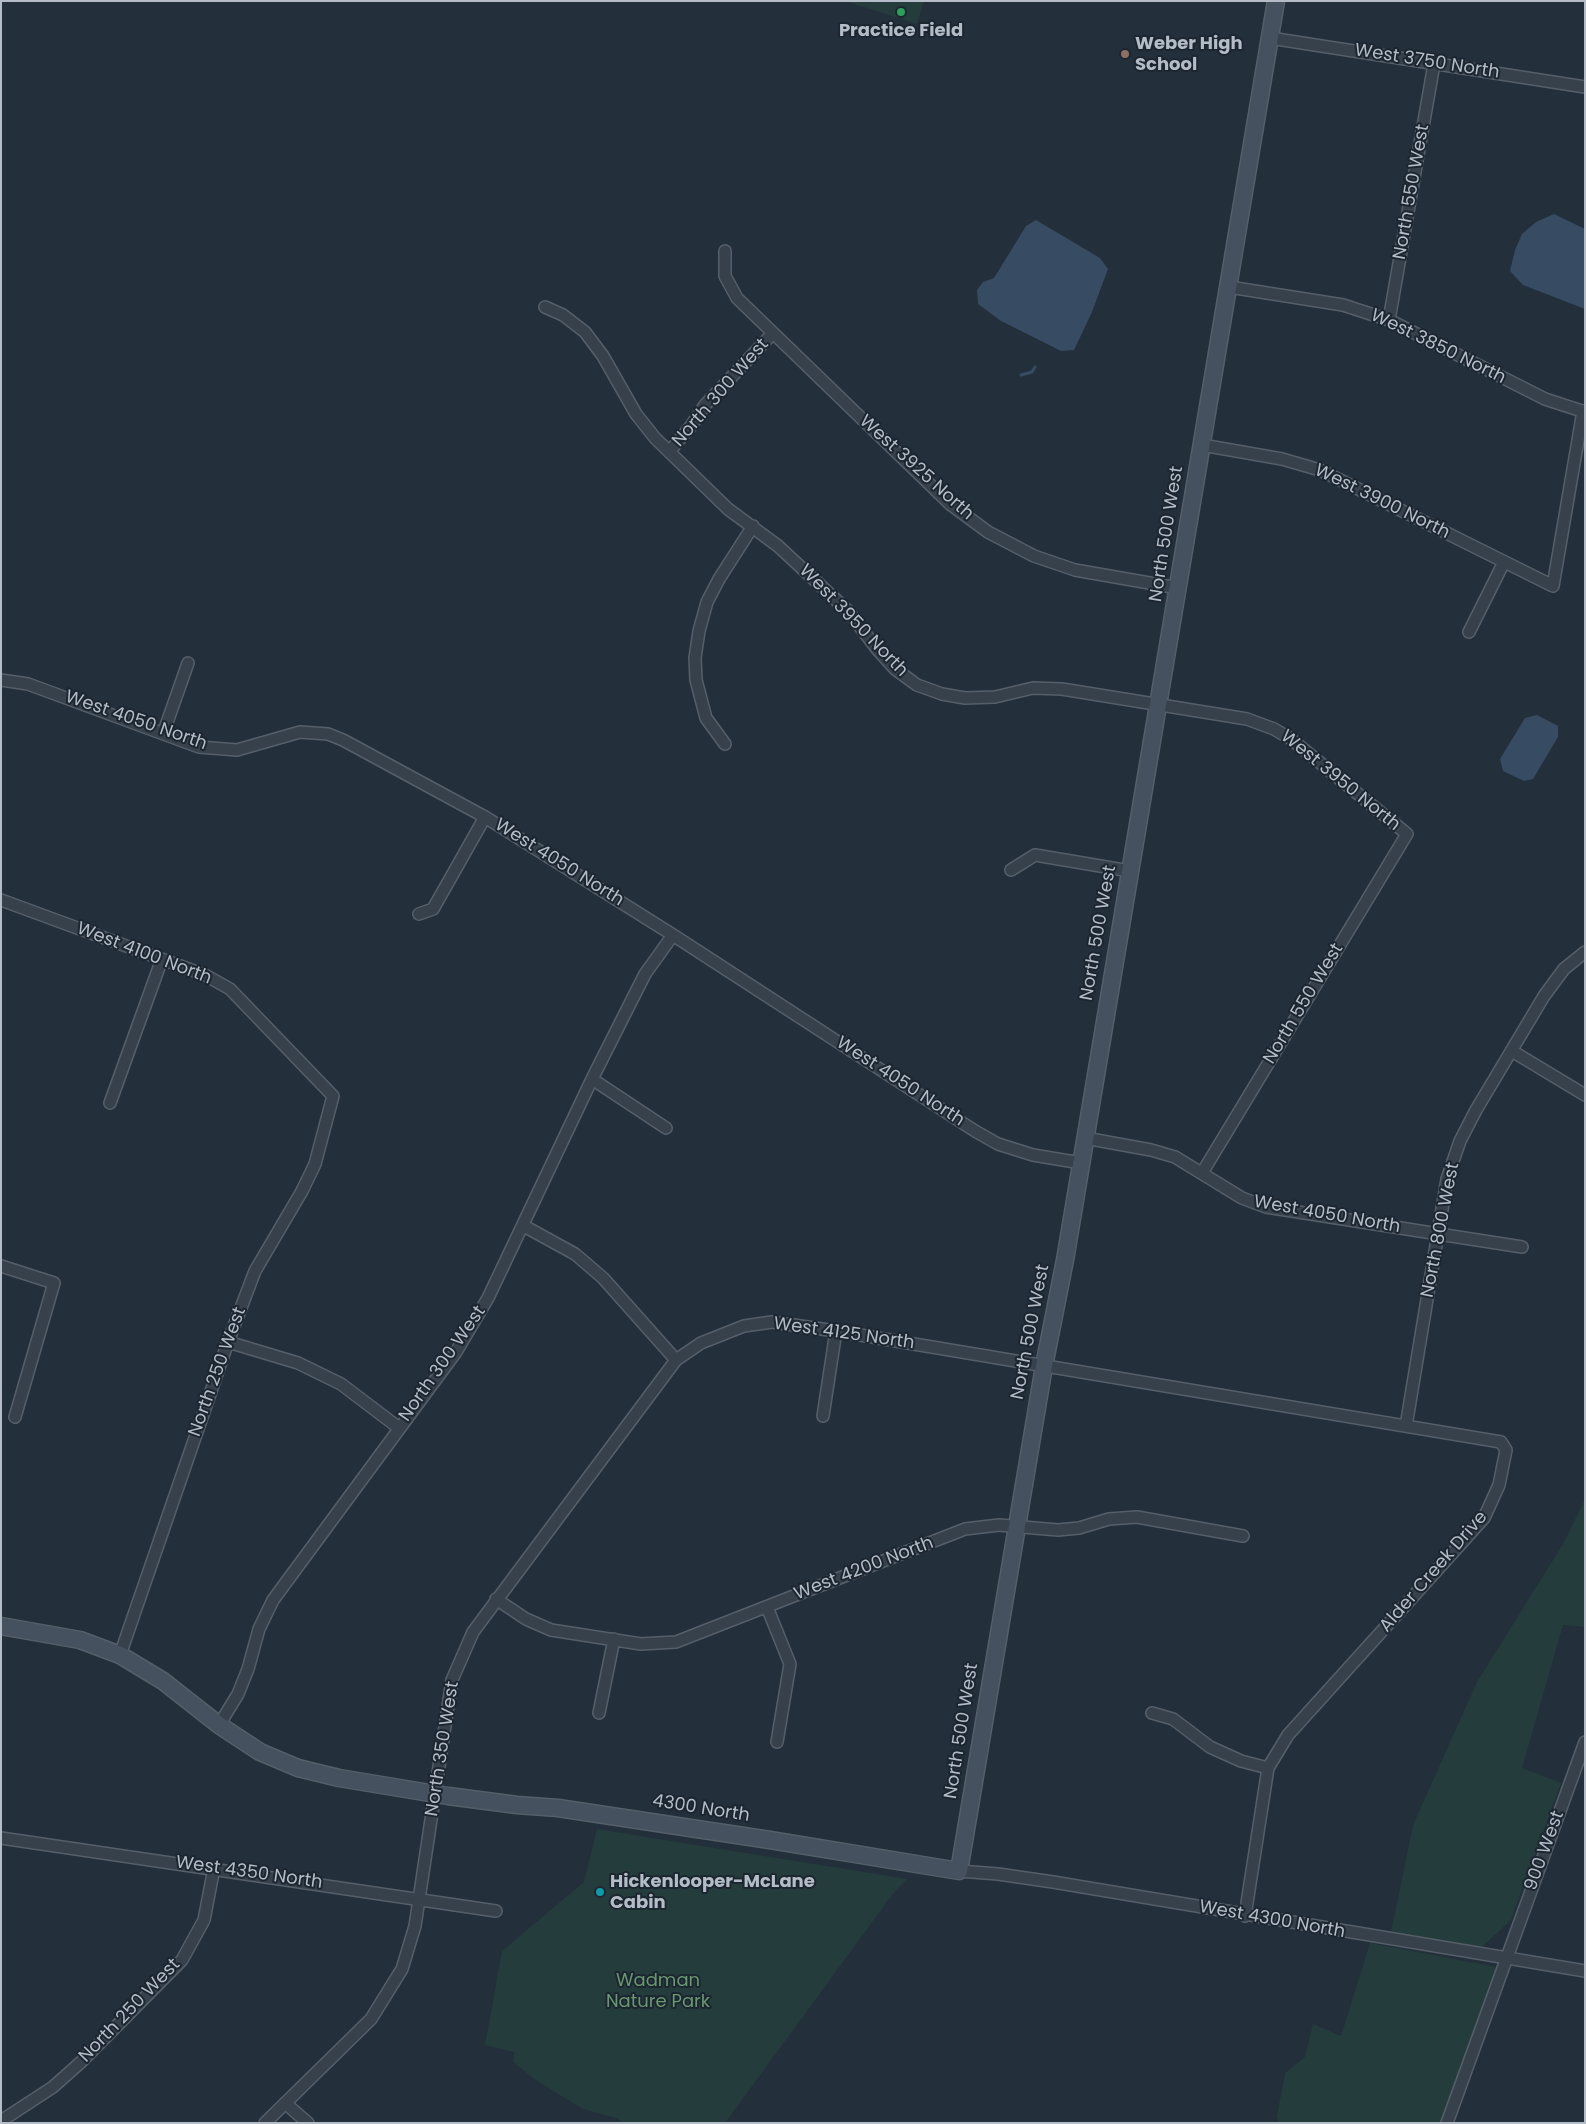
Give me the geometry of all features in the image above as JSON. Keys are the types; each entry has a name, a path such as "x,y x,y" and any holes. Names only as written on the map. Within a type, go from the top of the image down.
{"street":[{"name":"North 500 West","path":"959,1871 1044,1366 1081,1164 1276,1"},
{"name":"West 3750 North","path":"1270,38 1585,87"},
{"name":"North 550 West","path":"1389,320 1434,64"},
{"name":"West 3925 North","path":"725,251 725,276 737,298 950,504 988,532 1034,556 1075,570 1178,588"},
{"name":"West 3850 North","path":"1229,287 1343,304 1389,320 1545,399 1584,412"},
{"name":"West 3950 North","path":"545,307 563,315 585,332 603,356 636,414 669,452 728,509 778,546 848,611 894,669 917,685 942,694 965,698 995,697 1033,688 1062,689 1158,703 1247,719 1274,729 1291,739 1407,834"},
{"name":"North 300 West","path":"669,452 691,426 705,405 773,334"},
{"name":"West 3900 North","path":"1202,445 1282,459 1320,470 1553,586 1584,412"},
{"path":"724,744 706,718 696,680 695,658 699,631 707,602 719,579 753,526"},
{"path":"1469,632 1504,562"},
{"path":"163,734 188,663"},
{"name":"West 4050 North","path":"1,680 28,684 199,747 236,750 300,732 328,734 343,740 485,817 673,935 975,1131 998,1144 1033,1155 1081,1164"},
{"path":"419,914 433,909 485,817"},
{"name":"North 550 West","path":"1202,1173 1407,834"},
{"path":"1012,870 1034,854 1130,871"},
{"name":"West 4100 North","path":"1,900 205,975 230,989 333,1096"},
{"name":"North 300 West","path":"219,1725 238,1694 259,1629 273,1600 456,1352 488,1298 524,1226 592,1079 645,974 673,935"},
{"name":"North 800 West","path":"1406,1426 1447,1179 1460,1141 1476,1110 1544,996 1564,969 1585,952"},
{"path":"110,1103 162,959"},
{"path":"1512,1051 1585,1095"},
{"path":"592,1079 666,1128"},
{"name":"North 250 West","path":"120,1655 228,1342 255,1270 302,1191 315,1164 333,1096"},
{"name":"West 4050 North","path":"1085,1138 1159,1152 1175,1157 1242,1198 1266,1207 1522,1247"},
{"path":"524,1226 575,1254 603,1278 676,1360"},
{"path":"1,1266 54,1283 15,1417"},
{"name":"West 4125 North","path":"676,1360 701,1343 744,1326 772,1322 1044,1366"},
{"path":"823,1416 836,1331"},
{"path":"228,1342 298,1363 341,1384 399,1428"},
{"name":"North 350 West","path":"265,2123 371,2019 402,1969 415,1926 420,1898 452,1680 473,1632 676,1360"},
{"name":"Alder Creek Drive","path":"1044,1366 1501,1442 1506,1450 1499,1485 1484,1518 1472,1534 1288,1735 1268,1768 1245,1916"},
{"name":"West 4200 North","path":"496,1599 526,1619 551,1630 640,1644 676,1642 965,1529 990,1525 1058,1530 1079,1528 1109,1519 1138,1517 1243,1536"},
{"path":"767,1607 790,1664 778,1742"},
{"name":"4300 North","path":"1,1626 80,1640 120,1655 163,1681 219,1725 260,1752 298,1768 339,1778 435,1793 517,1805 558,1808 959,1871"},
{"path":"599,1713 614,1639"},
{"path":"1152,1712 1173,1719 1210,1747 1241,1761 1268,1768"},
{"name":"900 West","path":"1448,2123 1585,1742"},
{"name":"West 4350 North","path":"1,1838 420,1898 496,1911"},
{"name":"North 250 West","path":"1,2121 53,2087 81,2062 182,1960 204,1920 214,1868"},
{"name":"West 4300 North","path":"959,1871 998,1874 1053,1882 1245,1916 1585,1971"},
{"path":"285,2103 308,2123"}],"green space":[{"name":"Practice Field","path":"845,1 924,1 917,24"},
{"path":"1585,1499 1585,1627 1563,1625 1522,1768 1561,1783 1511,1920 1482,1947 1391,1932 1413,1825 1477,1682 1563,1544"},
{"name":"Wadman Nature Park","path":"597,1829 907,1879 892,1895 725,2123 624,2123 616,2118 583,2109 537,2081 513,2062 514,2052 485,2045 502,1951 584,1882"},
{"path":"1370,1943 1496,1967 1441,2123 1279,2123 1277,2116 1285,2073 1305,2057 1313,2024 1341,2036"}],"water":[{"path":"1554,214 1585,229 1585,309 1523,285 1510,271 1515,250 1522,234 1536,222"},
{"path":"1036,220 1100,258 1108,269 1092,312 1074,350 1061,351 1001,321 978,304 977,290 983,282 994,278 1026,226"},
{"path":"1537,715 1558,726 1558,737 1533,779 1524,781 1503,771 1500,759 1525,718"}],"waterway":[{"path":"1021,375 1032,372 1035,367"}],"place":[{"name":"Practice Field","path":"901,12"},
{"name":"Weber High School","path":"1125,54"},
{"name":"Hickenlooper-McLane Cabin","path":"600,1892"}]}
